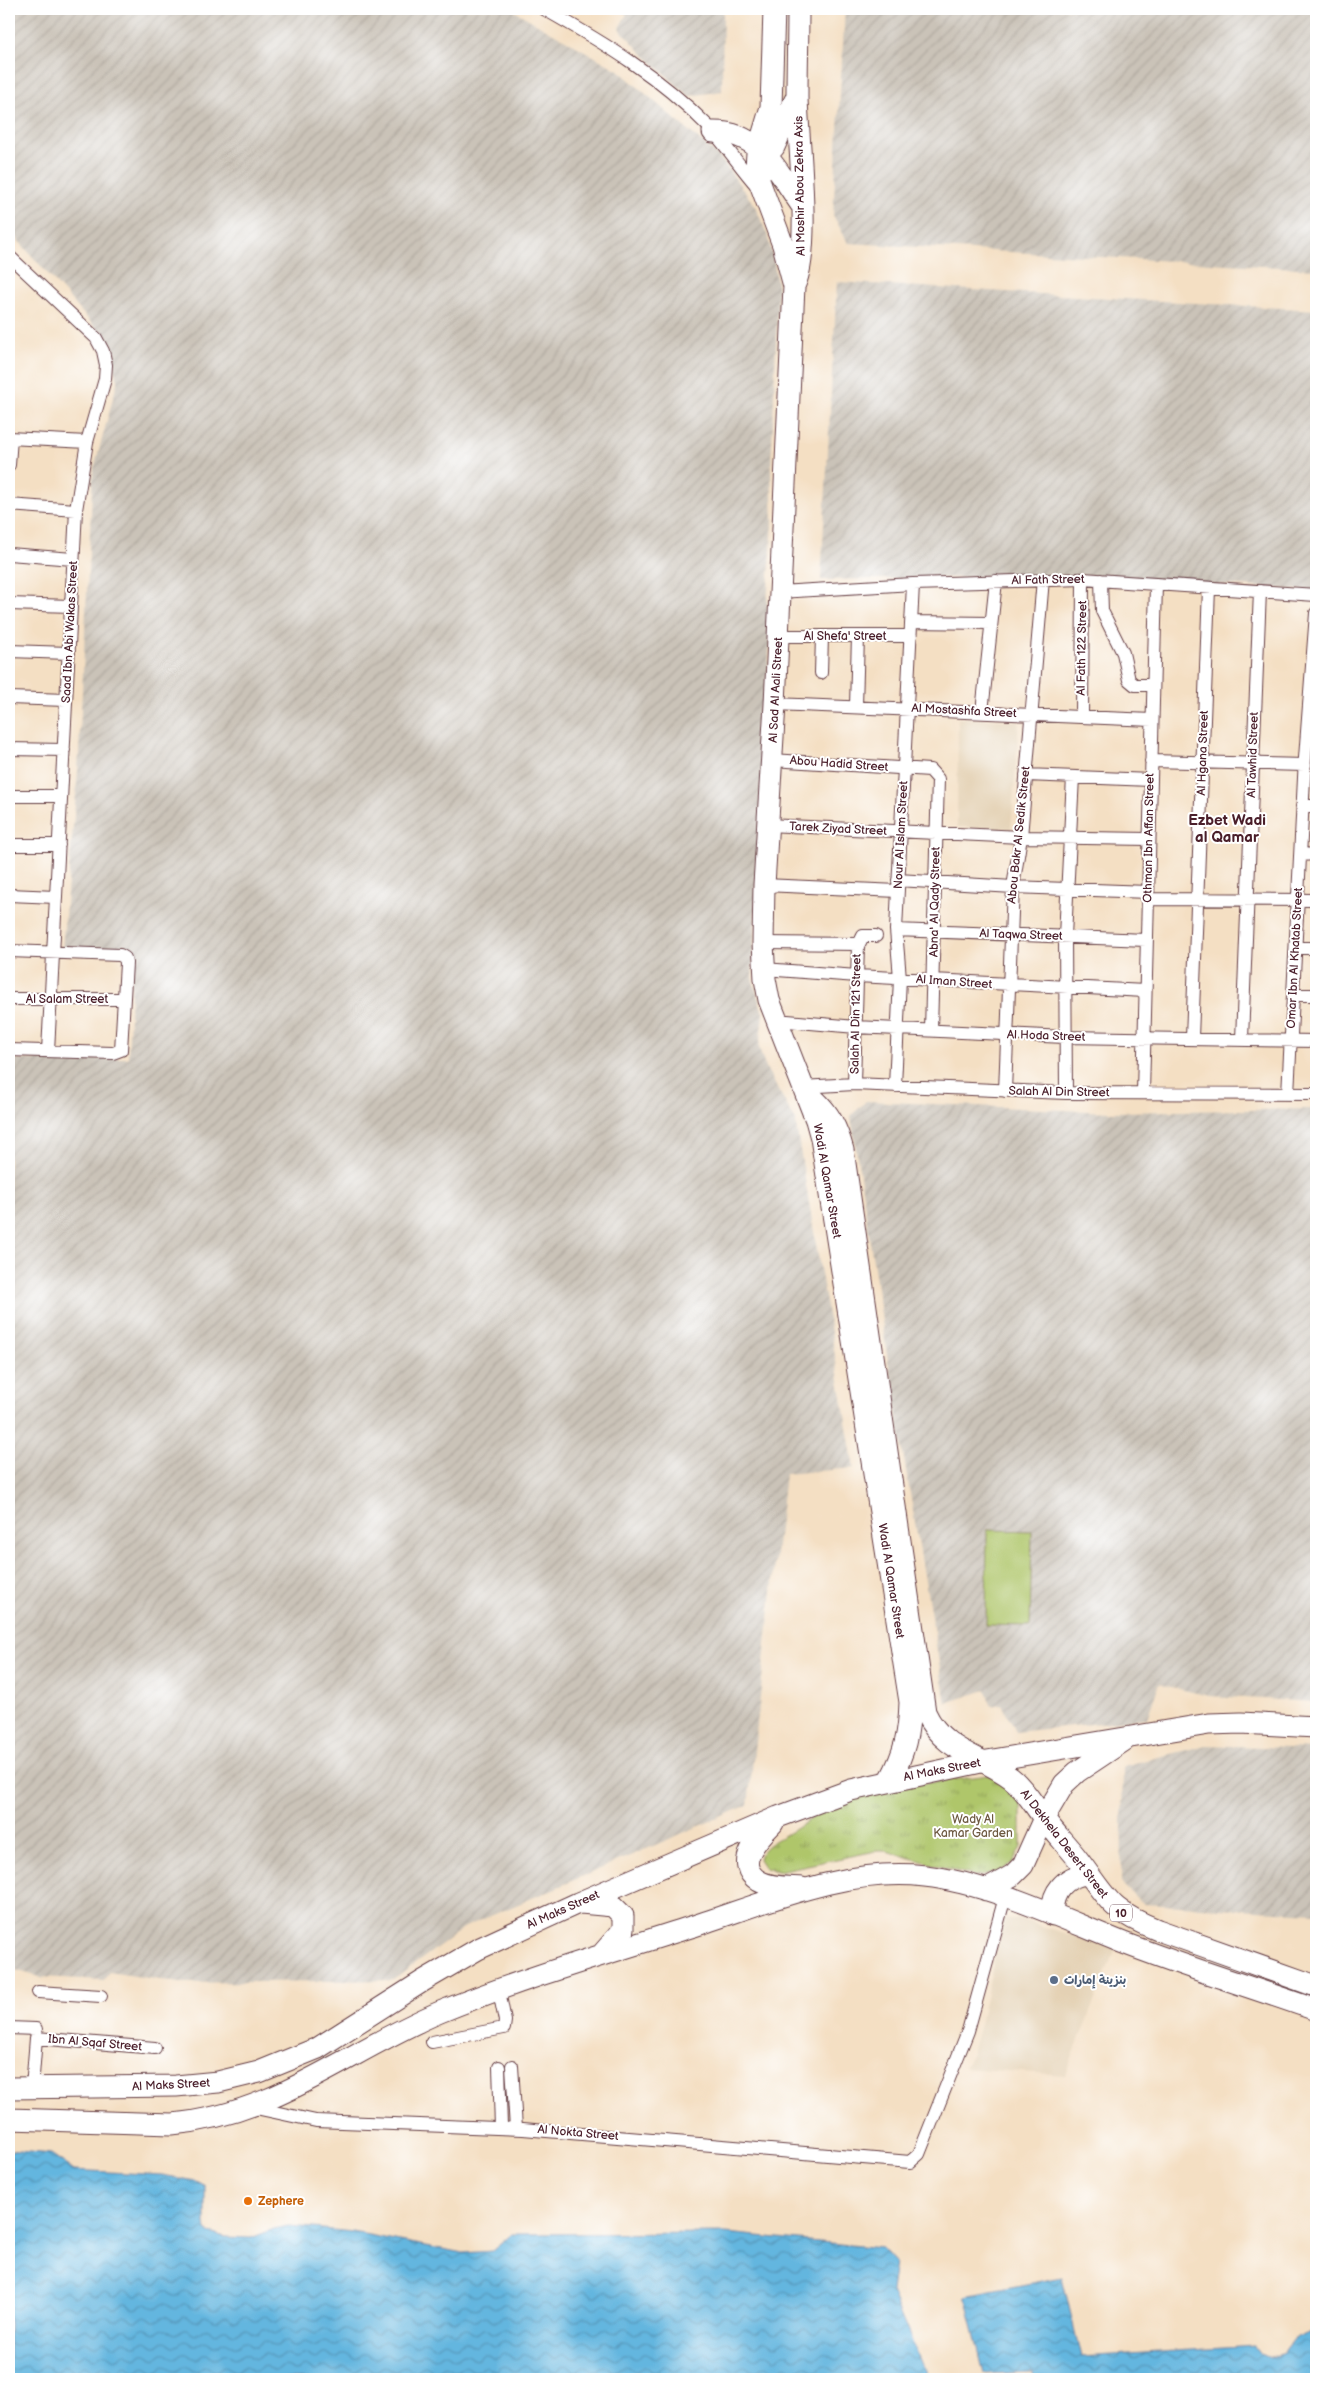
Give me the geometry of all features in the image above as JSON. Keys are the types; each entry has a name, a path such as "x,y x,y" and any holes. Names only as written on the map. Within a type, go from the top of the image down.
{"main road":[{"name":"Al Moshir Abou Zekra Axis","path":"774,9 771,107 758,177 783,245 794,286"},
{"name":"Al Moshir Abou Zekra Axis","path":"794,286 799,276 802,262 802,206 797,96 798,9"},
{"path":"761,154 774,147 797,96"},
{"path":"714,133 740,126 757,118 771,107"},
{"path":"714,133 738,135 761,154 802,206"},
{"name":"Al Sad Al Aali Street","path":"794,286 779,592 779,636 764,885 763,942 764,969 769,1000 802,1087"},
{"name":"Wadi Al Qamar Street","path":"802,1087 827,1112 838,1131 843,1150 926,1712 941,1736 981,1762"},
{"name":"Wadi Al Qamar Street","path":"802,1087 816,1120 824,1152 910,1702 910,1730 903,1756 890,1780"},
{"name":"Al Maks Street","path":"9,2088 196,2085 238,2078 279,2066 318,2048 423,1981 478,1949 578,1903 778,1817 851,1790 890,1780 981,1762 1209,1724 1241,1723 1316,1727"},
{"path":"9,2119 172,2124 199,2122 251,2107 294,2089 370,2045 406,2027 499,1991 603,1954 809,1889 856,1878 894,1874 952,1880 995,1893 1023,1865 1044,1818 1064,1784 1077,1772 1132,1736"},
{"name":"Al Dekhela Desert Street","path":"981,1762 1013,1779 1111,1904 1132,1920 1316,1986"},
{"path":"778,1817 754,1842 749,1852 748,1863 751,1873 759,1881 809,1889"},
{"path":"1053,1915 1053,1902 1058,1889 1068,1879 1087,1874"},
{"name":"10","path":"995,1893 1148,1952 1316,2010"},
{"path":"578,1903 613,1906 623,1916 623,1930 603,1954"}],"street":[{"path":"544,9 638,65 673,93 714,133 765,195"},
{"name":"Saad Ibn Abi Wakas Street","path":"9,256 96,338 103,351 106,365 105,379 87,442 76,510 48,1051"},
{"path":"9,465 10,438 87,442"},
{"path":"9,505 76,510"},
{"path":"9,554 74,559"},
{"name":"Abou Bakr Al Sedik Street","path":"1005,1091 1013,887 1021,837 1043,579"},
{"name":"Al Fath Street","path":"779,592 913,584 1083,579 1316,595"},
{"name":"Al Fath 122 Street","path":"1082,717 1083,579"},
{"path":"1100,580 1102,611 1123,653 1131,682 1135,685 1153,685"},
{"path":"982,712 996,581"},
{"name":"Nour Al Islam Street","path":"896,1086 900,978 896,930 913,584"},
{"name":"Othman Ibn Affan Street","path":"1142,1093 1156,584"},
{"name":"Al Hgana Street","path":"1192,1038 1209,588"},
{"name":"Al Tawhid Street","path":"1242,1039 1260,591"},
{"path":"9,604 71,606"},
{"path":"1083,611 1102,611"},
{"name":"Omar Ibn Al Khatab Street","path":"1288,1094 1302,806 1309,760 1316,613"},
{"path":"911,622 991,624"},
{"name":"Al Shefa' Street","path":"779,636 911,636"},
{"path":"821,673 822,636"},
{"path":"856,706 858,636"},
{"path":"9,651 69,653"},
{"path":"9,698 66,700"},
{"name":"Al Mostashfa Street","path":"775,704 1152,720"},
{"path":"9,749 64,750"},
{"name":"Abou Hadid Street","path":"772,760 930,770 938,779 936,833"},
{"path":"1151,762 1253,764 1309,760"},
{"path":"1026,776 1151,780"},
{"path":"1066,1093 1066,888 1073,777"},
{"path":"9,796 61,796"},
{"path":"1302,806 1316,806"},
{"name":"Tarek Ziyad Street","path":"767,825 1021,837 1149,839"},
{"name":"Abna' Al Qady Street","path":"931,1030 934,980 936,833"},
{"path":"9,845 58,845"},
{"path":"1300,855 1316,854"},
{"path":"764,885 898,886 935,882 1066,888 1197,899 1316,900"},
{"path":"9,895 56,896"},
{"name":"Al Taqwa Street","path":"896,930 1146,940"},
{"path":"763,942 858,944 861,943 863,936 876,936"},
{"name":"Salah Al Din 121 Street","path":"854,1084 858,944"},
{"path":"1296,948 1316,948"},
{"path":"9,951 120,955 126,961 122,1046 117,1052 9,1050"},
{"name":"Al Iman Street","path":"764,969 1008,985 1145,991"},
{"path":"1293,994 1316,995"},
{"name":"Al Salam Street","path":"9,999 124,1000"},
{"name":"Al Hoda Street","path":"776,1020 1065,1037 1316,1041"},
{"name":"Salah Al Din Street","path":"802,1087 854,1084 1066,1093 1316,1094"},
{"name":"Al Nokta Street","path":"251,2107 316,2121 516,2128 905,2162 914,2161 919,2154 968,2031 995,1893"},
{"path":"432,2042 504,2028 505,2021 499,1991"},
{"path":"38,1992 101,1996"},
{"name":"Ibn Al Sqaf Street","path":"9,2028 155,2048"},
{"path":"32,2088 36,2033"},
{"path":"512,2066 516,2128"},
{"path":"498,2067 501,2127"}],"shaded area":[{"path":"9,9 511,9 618,70 720,158 755,206 767,234 774,262 778,290 771,472 773,522 767,602 770,633 752,978 763,1013 759,1048 766,1068 795,1120 854,1468 785,1474 748,1805 465,1927 393,1980 180,1983 109,1972 104,1980 39,1977 9,1968 9,1060 128,1058 133,954 62,949 78,771 93,472 118,380 103,336 9,230"},
{"path":"617,9 723,9 722,91 689,96 645,56 619,28 627,14"},
{"path":"845,9 1316,9 1316,269 848,243 833,215"},
{"path":"837,282 1316,310 1316,591 1081,575 821,580"},
{"path":"958,718 1019,721 1011,829 957,827"},
{"path":"866,1101 1110,1112 1316,1109 1316,1702 1209,1696 1159,1684 1147,1718 1016,1732 1002,1704 991,1706 986,1690 946,1703 894,1400 851,1116"},
{"path":"1206,1745 1316,1749 1316,1913 1143,1904 1121,1883 1123,1766"},
{"path":"1003,1918 1022,1920 1115,1949 1065,2075 964,2068 972,2053 981,2020"}],"green space":[{"path":"987,1530 1032,1531 1030,1626 986,1625"},
{"name":"Wady Al Kamar Garden","path":"988,1775 1001,1778 1021,1802 1021,1847 1013,1863 999,1872 974,1876 886,1851 876,1851 778,1871 765,1868 759,1859 760,1854 770,1844 836,1805 860,1796 896,1788"}],"water":[{"path":"9,2150 51,2154 74,2170 162,2175 196,2181 205,2186 205,2225 209,2233 226,2237 251,2238 288,2226 353,2232 463,2253 492,2251 512,2234 726,2233 882,2248 895,2262 891,2292 928,2379 9,2379"},
{"path":"1062,2277 1081,2357 1255,2346 1261,2354 1270,2358 1282,2355 1294,2339 1316,2329 1316,2379 1026,2379 1034,2378 1033,2372 984,2374 965,2296"}],"place":[{"name":"بنزينة إمارات","path":"1054,1980"},
{"name":"Zephere","path":"248,2201"}],"district":[{"name":"Ezbet Wadi al Qamar","path":"1227,828"}]}
